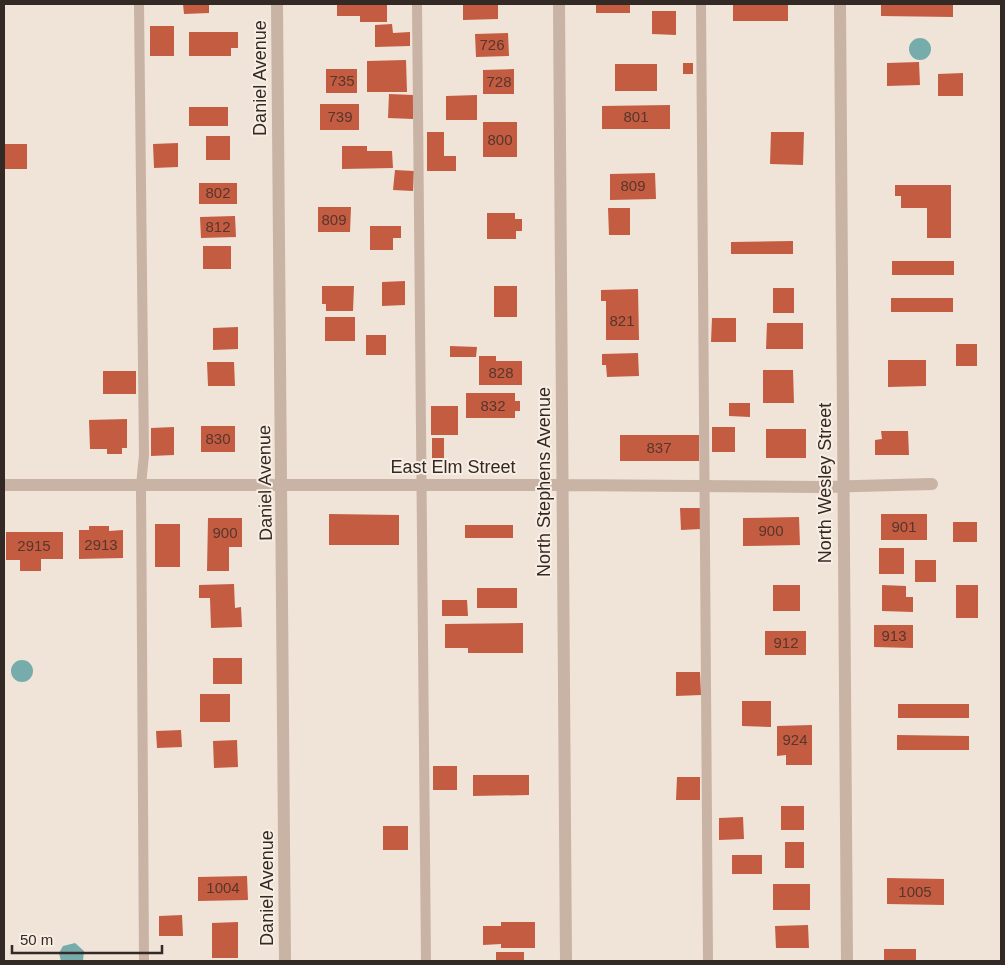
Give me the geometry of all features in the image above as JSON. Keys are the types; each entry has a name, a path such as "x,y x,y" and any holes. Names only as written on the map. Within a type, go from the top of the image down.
{"street":[{"name":"Daniel Avenue","path":"277,4 283,484 285,961"},
{"name":"North Stephens Avenue","path":"560,4 563,484 561,563 566,961"},
{"name":"North Wesley Street","path":"840,4 847,961"},
{"name":"East Elm Street","path":"4,485 563,484 843,486 932,484"}],"lane":[{"path":"139,4 144,455 141,485 144,961"},
{"path":"417,4 426,961"},
{"path":"701,4 708,961"}],"water":[{"path":"920,38 928,41 931,49 928,57 920,60 912,57 909,49 912,41"},
{"path":"22,660 30,663 33,671 30,679 22,682 14,679 11,671 14,663"},
{"path":"75,943 84,951 83,961 61,961 59,953 63,946"}],"building":[{"path":"183,4 209,4 209,13 184,14"},
{"path":"337,4 387,4 387,22 360,22 360,16 337,16"},
{"path":"463,4 498,4 498,19 463,20"},
{"path":"596,4 630,4 630,13 596,13"},
{"path":"788,4 788,21 733,21 733,5"},
{"path":"881,4 953,4 953,17 881,16"},
{"path":"652,11 676,11 676,35 652,34"},
{"path":"392,24 393,33 410,32 410,46 375,47 375,25"},
{"path":"150,26 174,26 174,56 150,56"},
{"path":"189,32 238,32 238,48 231,48 231,56 189,56"},
{"path":"508,33 509,56 476,57 475,34"},
{"path":"406,60 407,92 367,92 367,61"},
{"path":"919,62 920,85 887,86 887,63"},
{"path":"683,63 693,63 693,74 683,74"},
{"path":"615,64 657,64 657,91 615,91"},
{"path":"326,69 357,69 357,93 326,93"},
{"path":"514,69 514,94 483,94 483,70"},
{"path":"963,73 963,96 938,96 938,74"},
{"path":"389,94 413,95 413,119 388,118"},
{"path":"477,95 477,120 446,120 446,96"},
{"path":"320,104 359,104 359,130 320,130"},
{"path":"670,105 670,129 602,129 602,106"},
{"path":"189,107 228,107 228,126 189,126"},
{"path":"483,122 517,122 517,157 483,157"},
{"path":"427,132 444,132 444,156 456,156 456,171 427,171"},
{"path":"771,132 804,132 803,165 770,164"},
{"path":"206,136 230,136 230,160 206,160"},
{"path":"178,143 178,167 154,168 153,144"},
{"path":"4,144 27,144 27,169 4,169"},
{"path":"342,146 367,146 367,151 392,151 393,168 342,169"},
{"path":"395,170 414,171 413,191 393,190"},
{"path":"655,173 656,199 610,200 610,174"},
{"path":"199,183 237,183 237,204 199,204"},
{"path":"895,185 951,185 951,238 927,238 927,208 901,208 901,196 895,196"},
{"path":"318,207 351,207 350,232 318,232"},
{"path":"608,208 630,208 630,235 609,235"},
{"path":"487,213 515,213 515,219 522,219 522,231 516,231 516,239 487,239"},
{"path":"235,216 236,237 201,238 200,217"},
{"path":"370,226 401,226 401,238 393,238 393,250 370,250"},
{"path":"793,241 793,254 731,254 731,242"},
{"path":"203,246 231,246 231,269 203,269"},
{"path":"892,261 954,261 954,275 892,275"},
{"path":"405,281 405,305 382,306 382,282"},
{"path":"322,286 354,286 353,311 326,311 326,304 322,304"},
{"path":"494,286 517,286 517,317 494,317"},
{"path":"773,288 794,288 794,313 773,313"},
{"path":"638,289 639,340 606,340 606,301 601,301 601,290"},
{"path":"891,298 953,298 953,312 891,312"},
{"path":"325,317 355,317 355,341 325,341"},
{"path":"712,318 736,318 736,342 711,342"},
{"path":"767,323 803,323 803,349 766,349"},
{"path":"238,327 238,349 213,350 213,328"},
{"path":"366,335 386,335 386,355 366,355"},
{"path":"956,344 977,344 977,366 956,366"},
{"path":"450,346 477,347 476,357 450,357"},
{"path":"638,353 639,376 607,377 606,365 602,365 602,354"},
{"path":"479,356 496,356 496,361 522,361 522,385 479,385"},
{"path":"888,360 926,360 926,386 888,387"},
{"path":"207,362 234,362 235,386 208,386"},
{"path":"763,370 793,370 794,403 763,403"},
{"path":"103,371 136,371 136,394 103,394"},
{"path":"466,393 515,393 515,401 520,401 520,411 515,411 515,418 466,418"},
{"path":"729,403 750,403 750,417 729,416"},
{"path":"431,406 458,406 458,435 431,435"},
{"path":"127,419 127,448 122,448 122,454 107,454 107,449 90,449 89,420"},
{"path":"201,426 235,426 235,452 201,452"},
{"path":"174,427 174,455 151,456 151,428"},
{"path":"712,427 735,427 735,452 712,452"},
{"path":"766,429 806,429 806,458 766,458"},
{"path":"881,431 908,431 909,455 875,455 875,440 882,439"},
{"path":"620,435 699,435 699,461 620,461"},
{"path":"432,438 444,438 444,460 432,460"},
{"path":"680,508 701,508 701,529 681,530"},
{"path":"329,514 399,515 399,545 329,545"},
{"path":"881,514 927,514 927,540 881,540"},
{"path":"799,517 800,545 743,546 743,518"},
{"path":"208,518 242,518 242,547 229,547 229,571 207,571"},
{"path":"953,522 977,522 977,542 953,542"},
{"path":"155,524 180,524 180,567 155,567"},
{"path":"465,525 513,525 513,538 465,538"},
{"path":"89,526 109,526 109,531 123,530 123,558 79,559 79,530 89,530"},
{"path":"6,532 63,532 63,559 41,559 41,571 20,571 20,560 6,560"},
{"path":"879,548 904,548 904,574 879,574"},
{"path":"915,560 936,560 936,582 915,582"},
{"path":"234,584 235,608 241,607 242,627 211,628 210,598 199,598 199,585"},
{"path":"773,585 800,585 800,611 773,611"},
{"path":"882,585 906,586 906,597 913,597 913,612 882,611"},
{"path":"956,585 978,585 978,618 956,618"},
{"path":"477,588 517,588 517,608 477,608"},
{"path":"442,600 467,600 468,616 442,616"},
{"path":"523,623 523,653 468,653 468,648 445,648 445,624"},
{"path":"874,625 913,625 913,648 874,647"},
{"path":"765,631 806,631 806,655 765,655"},
{"path":"213,658 242,658 242,684 213,684"},
{"path":"676,672 700,672 701,695 676,696"},
{"path":"200,694 230,694 230,722 200,722"},
{"path":"742,701 771,701 771,727 742,726"},
{"path":"898,704 969,704 969,718 898,718"},
{"path":"812,725 812,765 786,765 786,755 777,756 777,726"},
{"path":"181,730 182,747 157,748 156,731"},
{"path":"897,735 969,736 969,750 897,750"},
{"path":"237,740 238,767 214,768 213,741"},
{"path":"433,766 457,766 457,790 433,790"},
{"path":"473,775 529,775 529,795 473,796"},
{"path":"677,777 700,777 700,800 676,800"},
{"path":"781,806 804,806 804,830 781,830"},
{"path":"743,817 744,839 719,840 719,818"},
{"path":"383,826 408,826 408,850 383,850"},
{"path":"785,842 804,842 804,868 785,868"},
{"path":"732,855 762,855 762,874 732,874"},
{"path":"247,876 248,900 198,901 198,877"},
{"path":"887,878 944,879 944,905 887,904"},
{"path":"773,884 810,884 810,910 773,910"},
{"path":"182,915 183,936 159,936 159,916"},
{"path":"238,922 238,958 212,958 212,923"},
{"path":"501,922 535,922 535,948 501,948 501,944 483,945 483,926 501,926"},
{"path":"808,925 809,948 776,948 775,926"},
{"path":"884,949 916,949 916,961 884,961"},
{"path":"496,952 524,952 524,961 496,961"}]}
